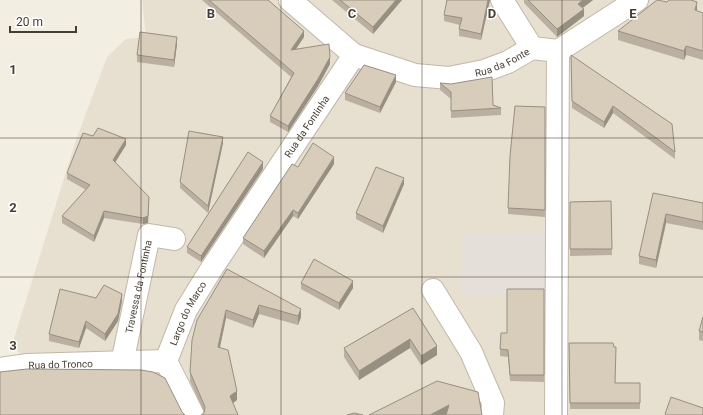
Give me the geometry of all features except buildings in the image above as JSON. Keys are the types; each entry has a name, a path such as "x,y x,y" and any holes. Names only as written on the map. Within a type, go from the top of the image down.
{"street":[{"path":"290,0 354,55"},
{"path":"502,0 532,48"},
{"path":"556,415 558,51 637,0"},
{"name":"Rua da Fonte","path":"354,55 415,75 449,78 484,71 508,62 532,48 558,51"},
{"name":"Rua da Fontinha","path":"212,268 354,55"},
{"name":"Travessa da Fontinha","path":"122,363 149,236 174,239"},
{"name":"Largo do Marco","path":"166,360 186,310 212,268"},
{"path":"433,290 470,352 493,403 492,415"},
{"path":"122,363 166,360 189,407"},
{"name":"Rua do Tronco","path":"0,369 26,365 122,363"}],"shaded area":[{"path":"142,0 703,0 703,415 199,415 23,357 12,345 76,140 107,57 126,39 146,37"},
{"path":"547,233 546,295 461,295 461,236"}]}
